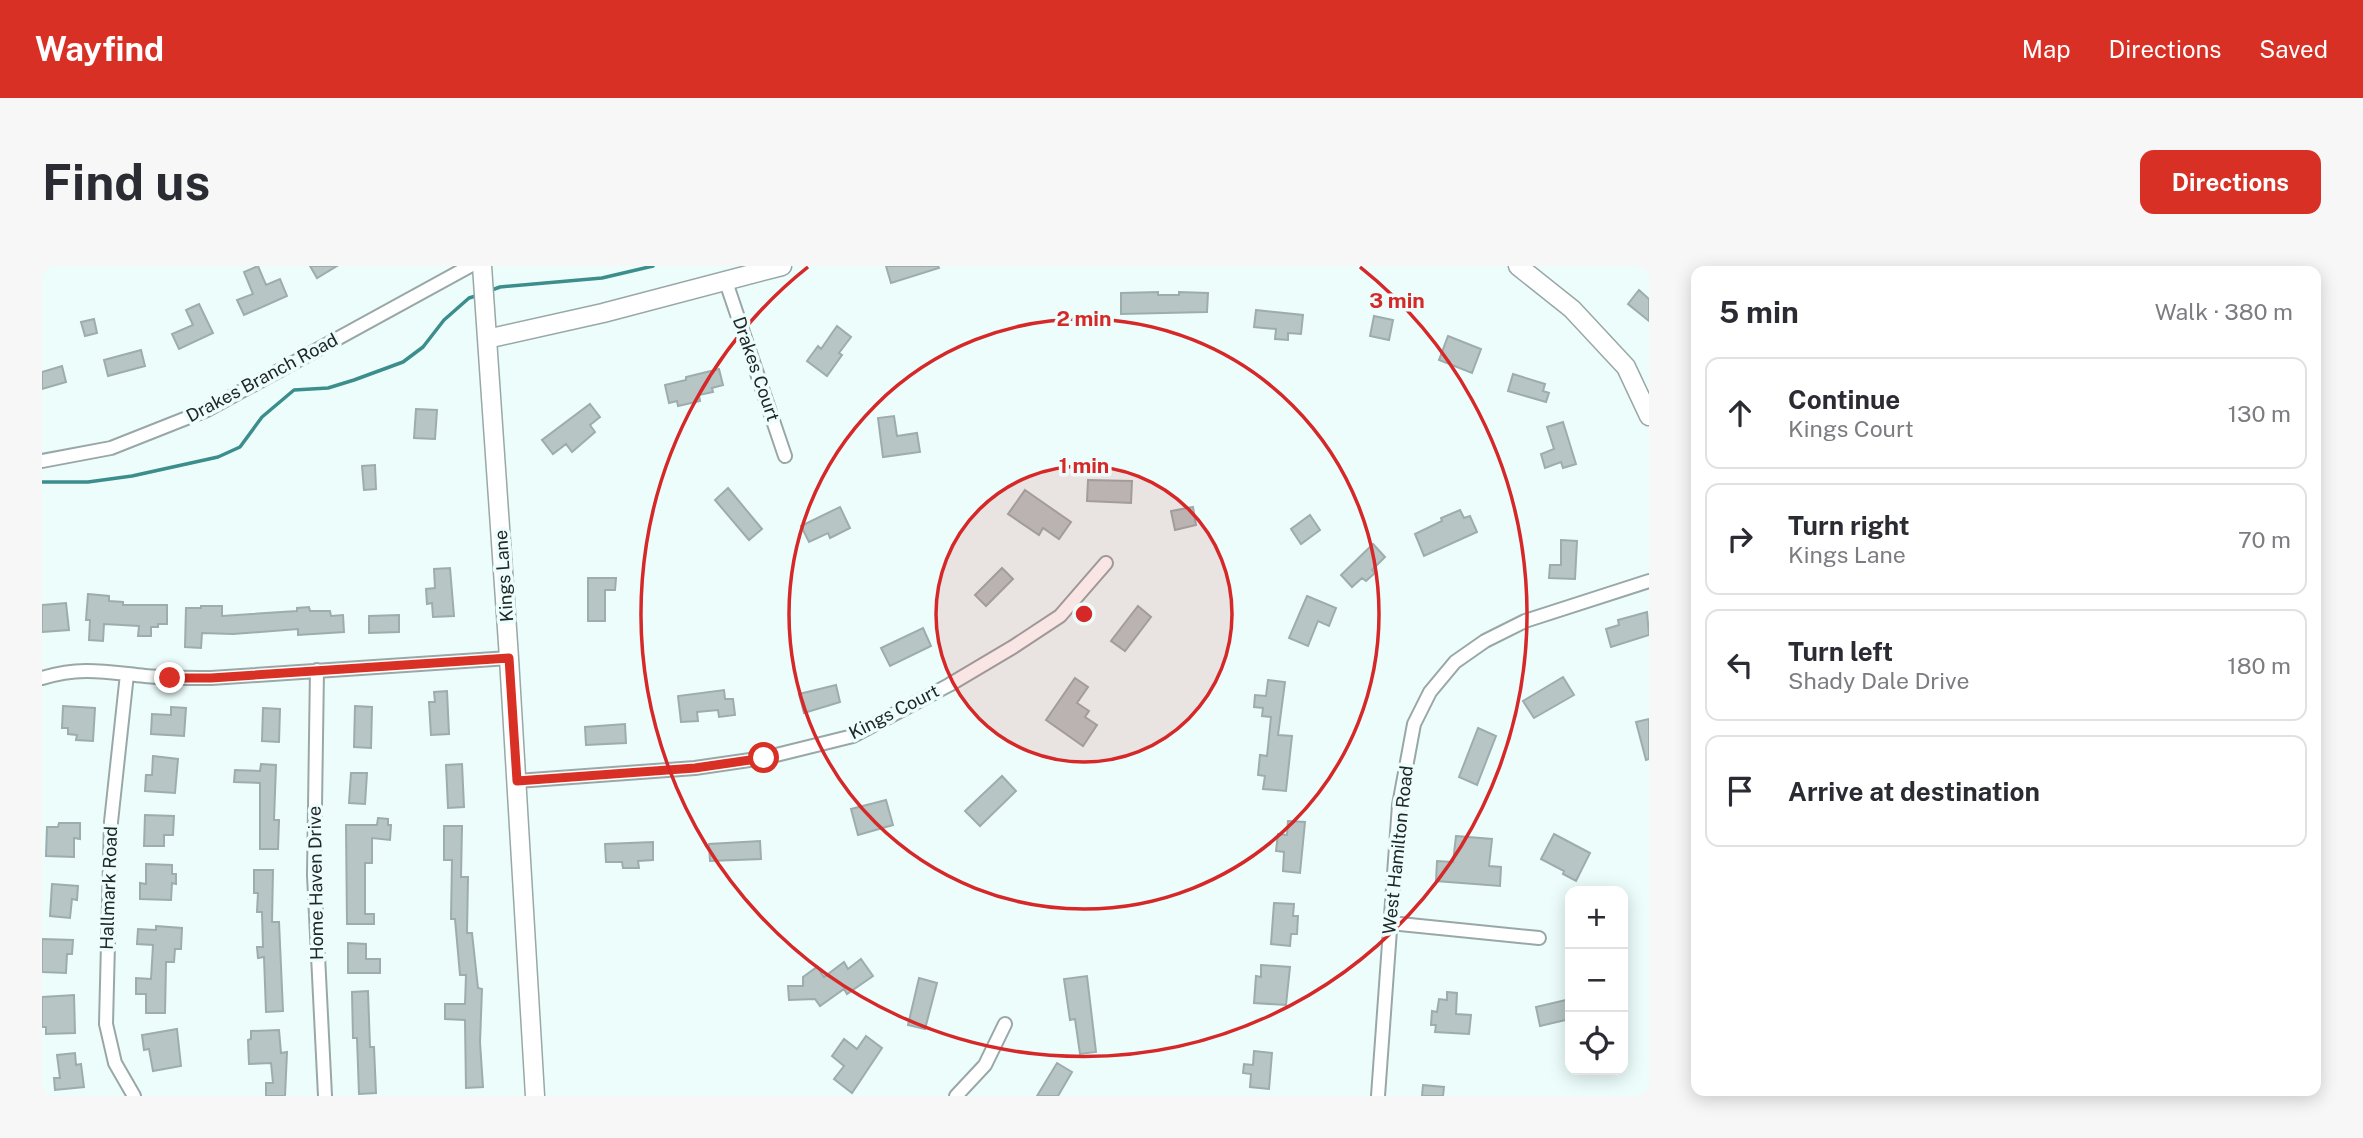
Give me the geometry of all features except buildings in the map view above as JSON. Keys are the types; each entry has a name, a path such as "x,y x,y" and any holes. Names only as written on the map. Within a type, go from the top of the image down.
{"street":[{"name":"Drakes Branch Road","path":"42,461 111,448 207,410 470,266"},
{"name":"Kings Lane","path":"482,266 517,781 535,1096"},
{"path":"487,339 782,266"},
{"path":"1518,266 1572,309 1626,367 1649,416"},
{"name":"Drakes Court","path":"726,282 785,456"},
{"name":"Kings Court","path":"517,781 695,768 764,758 853,736 949,685 1060,616 1105,563"},
{"name":"West Hamilton Road","path":"1378,1096 1399,805 1414,724 1430,692 1455,662 1485,641 1525,621 1649,581"},
{"path":"42,678 74,670 211,678 509,658"},
{"name":"Home Haven Drive","path":"317,670 314,874 325,1096"},
{"name":"Hallmark Road","path":"127,674 111,822 106,1024 114,1063 134,1096"},
{"path":"1390,923 1539,938"},
{"path":"956,1096 985,1065 1005,1024"}],"waterway":[{"path":"489,291 500,287 602,278 653,266"},
{"path":"42,482 88,482 132,476 218,457 240,447 262,417 294,390 328,388 403,362 423,347 444,320 469,298 479,295"}],"route":[{"path":"170,678 211,678 509,658 517,781 695,768 764,758"}]}
